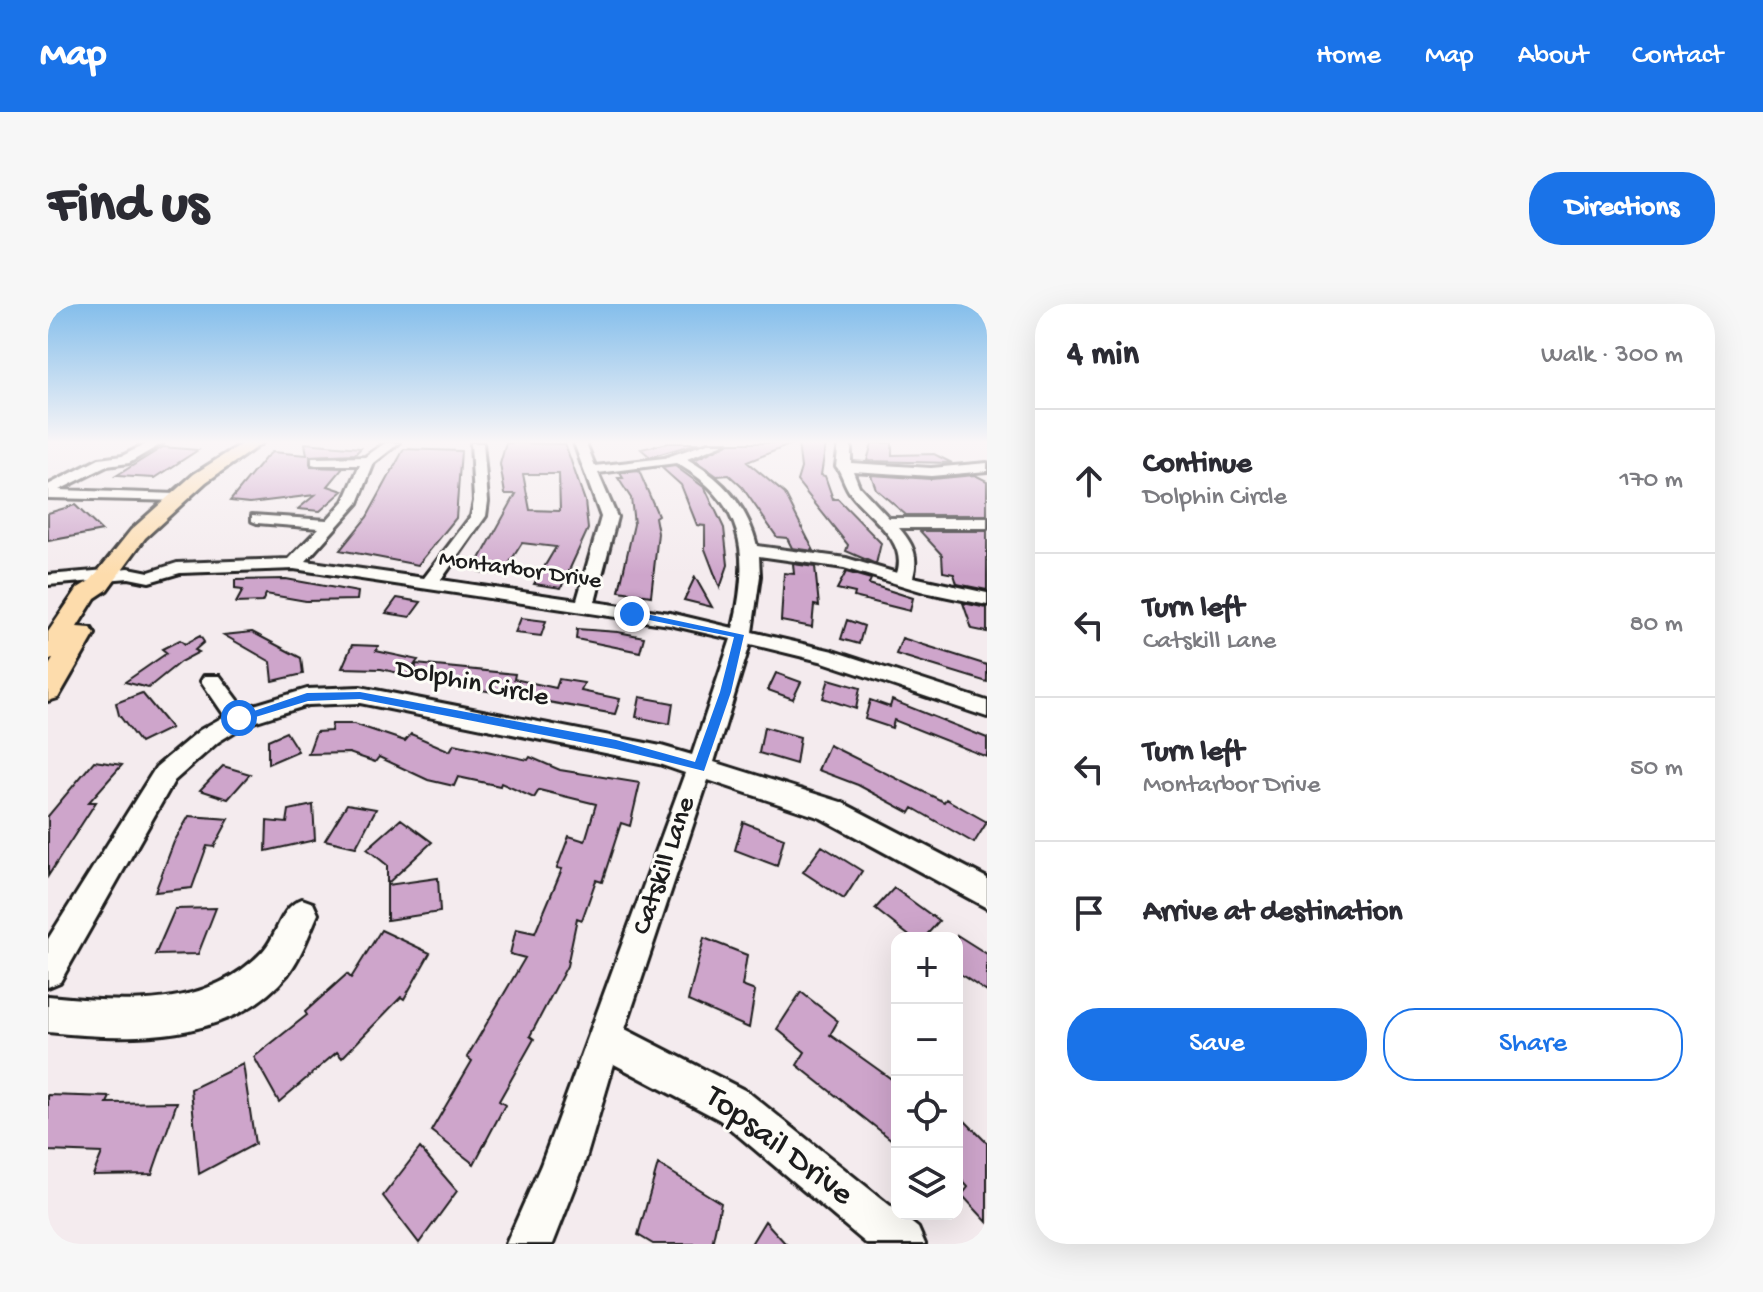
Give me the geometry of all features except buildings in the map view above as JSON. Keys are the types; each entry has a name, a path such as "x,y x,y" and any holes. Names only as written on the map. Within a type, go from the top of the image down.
{"main road":[{"path":"48,652 86,593 103,580 138,534 191,487"},
{"path":"48,691 105,593 103,580"}],"street":[{"path":"294,564 331,525 360,487"},
{"path":"429,584 478,516 480,487"},
{"path":"584,607 609,526 607,508 599,487"},
{"name":"Catskill Lane","path":"529,1244 557,1176 725,692 751,587 750,550 744,526 719,487"},
{"path":"853,487 904,544 911,558 903,580"},
{"path":"49,495 177,498"},
{"path":"257,518 331,525"},
{"path":"884,523 987,523"},
{"path":"750,550 846,563 987,599"},
{"name":"Montarbor Drive","path":"48,580 103,580 132,573 138,577 162,575 177,568 294,564 584,607 739,635 840,660 987,709"},
{"path":"212,681 239,718"},
{"name":"Dolphin Circle","path":"48,970 165,774 209,736 239,718 307,697 360,695 616,744 699,768 831,810 987,894"},
{"path":"48,1014 138,1022 171,1019 214,1005 248,987 278,959 302,914"},
{"name":"Topsail Drive","path":"604,1038 734,1106 798,1155 902,1244"}],"route":[{"path":"239,718 259,709 307,697 360,695 616,744 699,768 725,692 739,635 632,614"}]}
